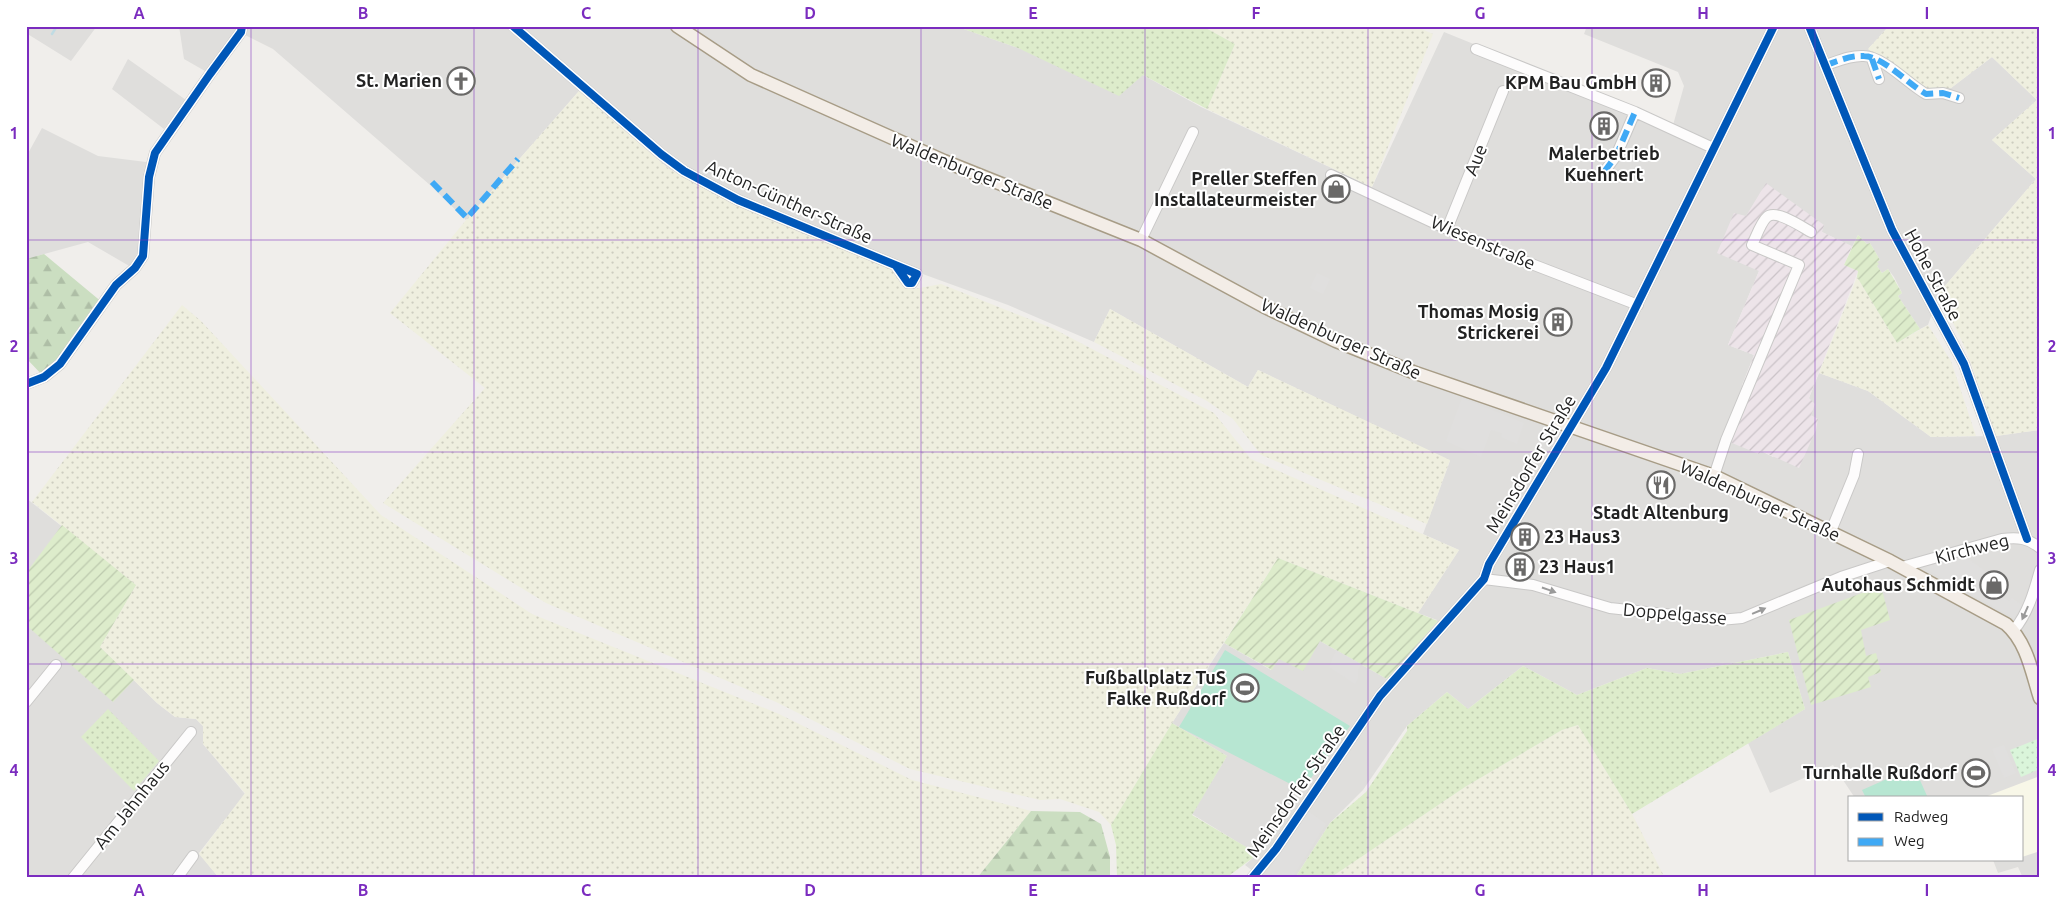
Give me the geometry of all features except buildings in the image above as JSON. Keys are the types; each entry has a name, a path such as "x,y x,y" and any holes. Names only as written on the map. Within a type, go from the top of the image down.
{"main road":[{"name":"Waldenburger Straße","path":"677,26 751,75 944,162 1141,240 1263,306 1336,341 1413,372 1570,428 1714,476 1890,560 2014,630"},
{"path":"2014,630 2023,646 2040,698"}],"street":[{"path":"26,384 44,377 60,364 116,285 135,268 143,256 149,178 155,153 241,32 242,26"},
{"name":"Anton-Günther-Straße","path":"512,26 661,154 684,171 738,200 896,266"},
{"name":"Meinsdorfer Straße","path":"1252,878 1276,849 1380,696 1484,578 1489,564 1606,368 1712,148 1774,26"},
{"name":"Hohe Straße","path":"1809,26 1892,230 1964,364 2027,539"},
{"path":"1476,49 1635,112 1712,148"},
{"path":"1826,65 1850,57 1866,56 1885,64 1926,94 1943,93 1959,98"},
{"path":"1872,59 1879,79"},
{"name":"Aue","path":"1447,229 1503,91"},
{"path":"1604,172 1616,156 1635,112"},
{"path":"1141,240 1193,132"},
{"name":"Wiesenstraße","path":"1331,174 1447,229 1638,305"},
{"path":"1714,476 1726,440 1799,265 1752,245 1766,217 1772,214 1779,215 1811,232"},
{"path":"1830,531 1854,475 1858,454"},
{"name":"Kirchweg","path":"1902,567 2002,539 2027,539 2040,548"},
{"name":"Doppelgasse","path":"1484,578 1533,585 1610,608 1720,620 1742,618 1841,577 1890,560"},
{"path":"2014,630 2023,620 2034,594 2040,570"},
{"path":"26,702 56,665"},
{"name":"Am Jahnhaus","path":"73,878 191,732"},
{"path":"177,878 194,856"}],"shaded area":[{"path":"26,26 97,26 71,61 26,33"},
{"path":"179,26 668,26 694,44 1138,244 1261,310 1712,481 1828,535 2004,627 2019,648 2040,714 2040,878 2023,878 2018,867 1998,873 1994,862 2024,862 2024,796 1854,796 1833,765 1770,793 1748,743 1805,709 1788,652 1680,674 1647,668 1577,695 1523,666 1468,709 1447,692 1407,726 1363,790 1330,823 1295,878 1262,878 1245,865 1257,854 1192,814 1227,756 1172,723 1224,643 1271,670 1279,659 1320,641 1387,679 1437,620 1418,613 1459,550 1423,534 1450,461 1258,370 1248,387 1110,309 1094,342 1008,305 920,273 914,289 669,169 579,91 466,220 430,185 273,49 239,32 205,71 184,59"},
{"path":"686,26 955,26 1018,48 1143,75 1201,107 1372,187 1444,32 1673,125 1684,86 1678,72 1584,34 1587,26 1889,26 1868,49 1951,88 1992,57 2037,100 1992,140 2036,179 1939,293 1928,325 1920,329 1898,296 1902,293 1894,277 1888,269 1882,273 1877,266 1877,262 1880,260 1870,243 1867,244 1858,235 1852,247 1822,232 1759,271 1728,345 1754,355 1742,385 1759,454 1761,451 1773,457 1811,415 1809,398 1819,373 1868,391 1931,437 1996,436 2040,430 2040,679 2021,629 2011,619 1833,526 1716,471 1415,367 1338,336 753,71"},
{"path":"128,59 186,100 164,129 112,89"},
{"path":"42,128 98,156 146,162 147,176 139,256 131,267 88,242 26,259 26,157"},
{"path":"1766,183 1824,225 1822,232 1852,246 1844,265 1858,271 1809,398 1815,404 1811,415 1818,419 1816,430 1799,468 1761,451 1759,454 1722,439 1754,355 1728,345 1759,271 1717,253 1734,213 1746,216"},
{"path":"1317,273 1330,279 1323,294 1310,288"},
{"path":"1462,398 1524,423 1517,444 1501,437 1502,433 1491,430 1481,457 1446,441"},
{"path":"26,498 136,585 100,647 157,703 175,717 196,719 203,726 203,744 245,794 199,853 219,878 26,878"},
{"name":"Autohaus Schmidt","path":"1963,555 1989,574 1982,585 2009,601 2012,598 2022,605 2014,618 1926,569 1930,564"},
{"path":"1336,650 1361,664 1355,684 1329,667"},
{"path":"2004,745 2016,773 2004,778 1992,749"},
{"path":"2040,776 2040,851 2024,856 2024,796 1987,796"},
{"path":"1308,811 1326,824 1292,878 1264,878"}],"green space":[{"path":"955,26 1202,26 1235,44 1207,109 1143,75 1119,96 1018,48"},
{"path":"1202,26 1415,26 1433,34 1372,187 1207,109 1235,44"},
{"path":"1889,26 2040,26 2040,430 1996,436 1967,352 1939,293 2036,179 1992,140 2037,100 1992,57 1951,88 1926,90 1868,49"},
{"path":"579,91 669,169 743,207 891,267 902,283 914,289 941,284 1054,329 1214,413 1251,459 1459,550 1418,613 1278,558 1172,723 1111,825 1099,812 1060,799 1040,800 910,769 776,702 546,603 383,503 485,388 390,313 466,220"},
{"path":"1858,235 1867,244 1870,243 1880,260 1877,262 1879,264 1877,266 1882,273 1888,269 1902,293 1898,296 1920,329 1897,343 1857,277 1858,271 1844,265"},
{"path":"44,254 103,303 44,377 26,358 26,259"},
{"path":"1857,277 1897,343 1928,325 1951,361 1976,436 1931,437 1868,391 1819,373"},
{"path":"182,305 201,321 381,515 532,614 779,714 912,780 1031,811 977,878 219,878 199,854 245,793 203,744 203,726 196,719 175,717 157,703 100,647 136,585 32,502"},
{"path":"1110,309 1248,387 1258,370 1450,460 1427,524 1261,455 1233,419 1207,401 1094,342"},
{"path":"62,525 136,585 100,647 134,680 113,702 26,625 26,573"},
{"path":"1278,558 1438,621 1387,679 1320,641 1303,671 1279,659 1272,670 1224,643"},
{"path":"1881,586 1890,620 1861,630 1866,656 1876,653 1881,672 1868,677 1871,687 1811,705 1789,620"},
{"name":"Fußballplatz TuS Falke Rußdorf","path":"1225,650 1350,726 1302,790 1179,727"},
{"path":"1788,652 1805,709 1632,814 1578,725 1562,730 1465,787 1330,878 1295,878 1330,823 1366,792 1407,731 1407,726 1447,692 1468,709 1523,666 1577,695 1647,668 1680,674"},
{"path":"108,709 159,761 134,791 81,737"},
{"path":"1172,723 1227,756 1192,815 1258,854 1226,878 1117,878 1116,845 1111,825"},
{"path":"1578,725 1632,814 1665,878 1330,878 1465,787 1562,730"},
{"path":"2040,738 2040,769 2021,777 2010,750"},
{"path":"1914,767 1927,796 1865,796 1862,790"},
{"path":"1031,811 1080,812 1101,824 1110,857 1110,878 977,878"}],"waterway":[{"path":"52,34 57,26"}],"marked path":[{"path":"1826,65 1854,56 1864,56 1880,61 1926,94 1943,93 1959,98"},
{"path":"1872,59 1879,79"},
{"path":"1604,172 1616,156 1635,112"},
{"path":"432,182 467,218 518,159"}],"cycle path":[{"path":"26,384 44,377 60,364 116,285 135,268 143,256 149,177 155,153 241,32 242,26"},
{"path":"513,26 661,154 684,171 738,200 917,274 912,283 908,283 896,266"},
{"path":"1252,878 1276,849 1380,696 1484,579 1489,564 1606,368 1774,26"},
{"path":"1809,26 1892,230 1964,364 2027,539"}],"place":[{"name":"St. Marien","path":"461,81"},
{"name":"KPM Bau GmbH","path":"1656,83"},
{"name":"Malerbetrieb Kuehnert","path":"1604,126"},
{"name":"Preller Steffen Installateurmeister","path":"1336,189"},
{"name":"Thomas Mosig Strickerei","path":"1558,322"},
{"name":"Stadt Altenburg","path":"1661,485"},
{"name":"23 Haus3","path":"1525,537"},
{"name":"23 Haus1","path":"1520,567"},
{"name":"Autohaus Schmidt","path":"1994,585"},
{"name":"Fußballplatz TuS Falke Rußdorf","path":"1245,688"},
{"name":"Turnhalle Rußdorf","path":"1976,773"}]}
